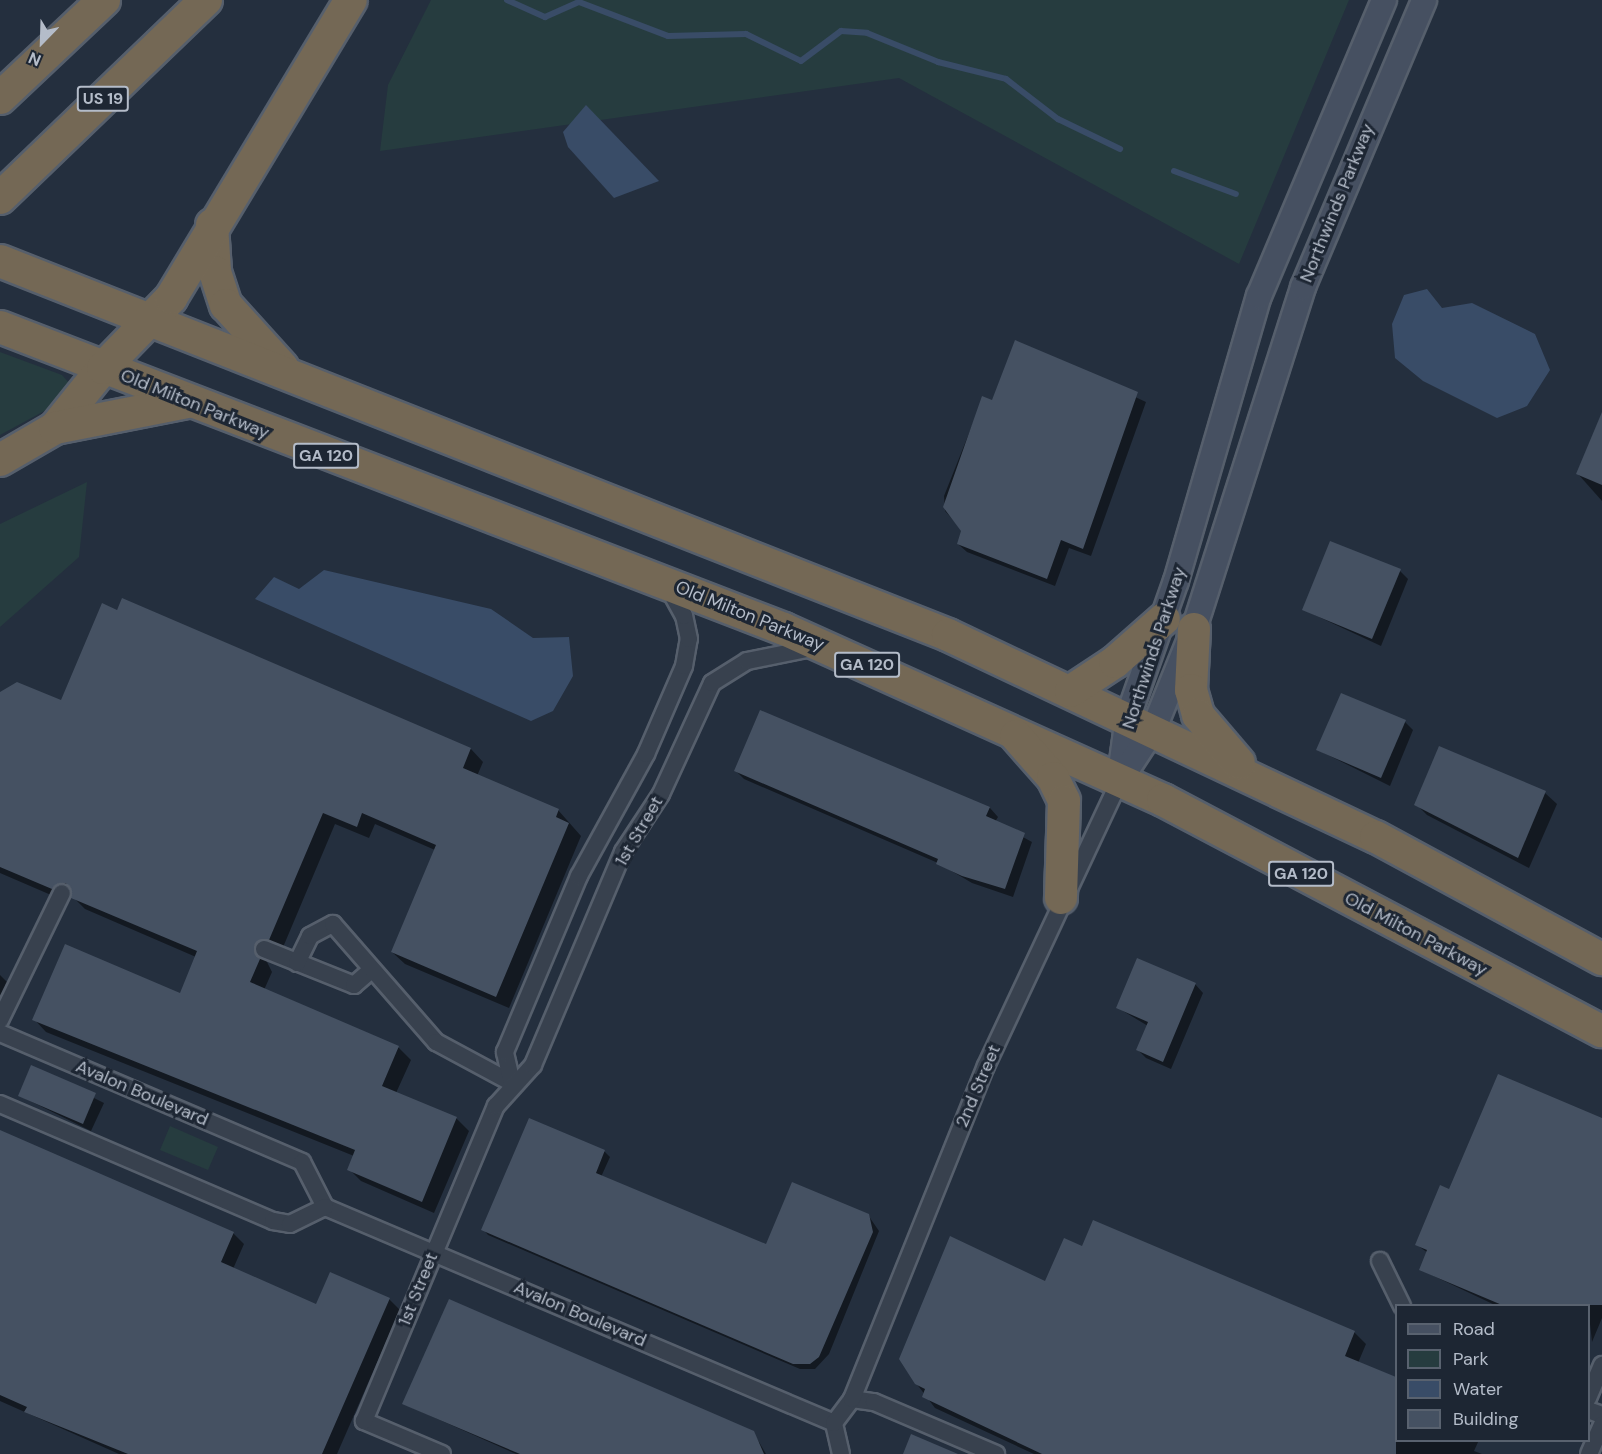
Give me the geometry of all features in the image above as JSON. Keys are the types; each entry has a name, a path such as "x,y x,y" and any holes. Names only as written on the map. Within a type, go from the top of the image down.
{"highway":[{"path":"0,98 104,0"},
{"name":"US 19","path":"0,198 206,0"},
{"path":"56,428 103,368 171,298 212,225 351,0"},
{"path":"212,225 215,272 226,305 291,376"},
{"path":"0,261 716,540 1071,691 1141,722 1252,777 1602,959"},
{"name":"Old Milton Parkway","path":"0,327 189,402 665,581 824,646 1008,727 1120,780 1602,1031"},
{"path":"0,460 56,428 189,402"},
{"path":"1071,691 1164,619"},
{"path":"1194,629 1191,690 1198,715 1252,777"},
{"path":"1008,727 1053,778 1064,801 1061,898"}],"street":[{"name":"Northwinds Parkway","path":"1120,780 1141,722 1164,619 1259,296 1384,0"},
{"name":"Northwinds Parkway","path":"1141,722 1194,629 1303,287 1424,0"},
{"name":"1st Street","path":"512,1083 505,1052 579,876 646,754 684,666 689,639 684,616 665,581"},
{"name":"1st Street","path":"442,1454 364,1421 496,1106 512,1083 533,1065 623,852 661,794 712,683 747,661 824,646"},
{"name":"2nd Street","path":"852,1399 986,1066 1061,898 1120,780"},
{"path":"0,1020 62,893"},
{"path":"297,963 310,936 333,924 436,1042 512,1083"},
{"path":"264,949 354,986 371,970"},
{"name":"Avalon Boulevard","path":"0,1032 302,1162 326,1207 834,1423"},
{"path":"0,1104 273,1221 290,1224 326,1207"},
{"path":"1380,1261 1402,1304"},
{"path":"1590,1393 1602,1365"},
{"path":"841,1454 834,1423 852,1399 874,1402 996,1454"},
{"path":"1589,1454 1602,1425"}],"green space":[{"path":"431,0 1349,0 1239,264 899,78 380,151 388,85"},
{"path":"0,352 62,375 71,385 48,409 0,435"},
{"path":"87,482 79,557 0,627 0,524"},
{"path":"170,1126 218,1147 208,1170 160,1150"}],"water":[{"path":"586,105 659,181 614,198 568,147 563,132"},
{"path":"1427,289 1442,308 1472,303 1535,334 1550,370 1527,406 1497,418 1423,381 1395,358 1392,324 1404,295"},
{"path":"324,570 491,609 533,638 569,637 573,676 553,711 531,721 255,599 274,577 299,589"}],"building":[{"path":"1015,340 1138,392 1083,549 1061,540 1047,579 957,544 961,531 943,507 982,396 992,400"},
{"path":"1602,412 1602,485 1576,474"},
{"path":"1330,541 1401,569 1372,639 1302,610"},
{"path":"122,598 471,748 463,768 559,809 556,817 569,823 496,997 391,952 436,845 362,813 357,827 323,813 269,940 254,946 260,959 250,982 399,1046 382,1086 457,1117 422,1202 347,1170 355,1150 32,1020 65,944 180,993 197,951 71,898 66,883 52,889 0,867 0,692 17,682 61,700 102,603 117,610"},
{"path":"1341,693 1406,720 1381,778 1316,750"},
{"path":"760,710 990,807 986,816 1025,833 1005,889 962,876 936,864 938,859 734,771"},
{"path":"1439,746 1546,791 1518,858 1414,805"},
{"path":"1137,958 1196,983 1163,1062 1136,1050 1148,1022 1116,1008"},
{"path":"31,1065 96,1093 83,1124 18,1096"},
{"path":"1498,1074 1602,1118 1602,1305 1500,1304 1419,1270 1427,1250 1415,1245 1440,1185 1449,1189"},
{"path":"529,1118 605,1150 596,1173 766,1244 792,1182 869,1214 873,1232 819,1357 810,1364 793,1364 481,1230"},
{"path":"0,1130 234,1232 221,1262 316,1304 330,1272 390,1298 322,1454 128,1454 24,1412 27,1407 0,1395"},
{"path":"1093,1220 1355,1331 1345,1356 1395,1377 1396,1454 1042,1454 922,1397 925,1389 915,1384 899,1359 950,1236 1045,1281 1064,1238 1082,1246"},
{"path":"449,1299 754,1431 764,1454 520,1454 402,1404"},
{"path":"911,1434 958,1454 903,1454"}],"waterway":[{"path":"507,0 545,17 579,2 668,36 746,34 801,61 841,31 867,33 938,62 1006,79 1058,119 1120,149"},
{"path":"1174,171 1236,194"}]}
